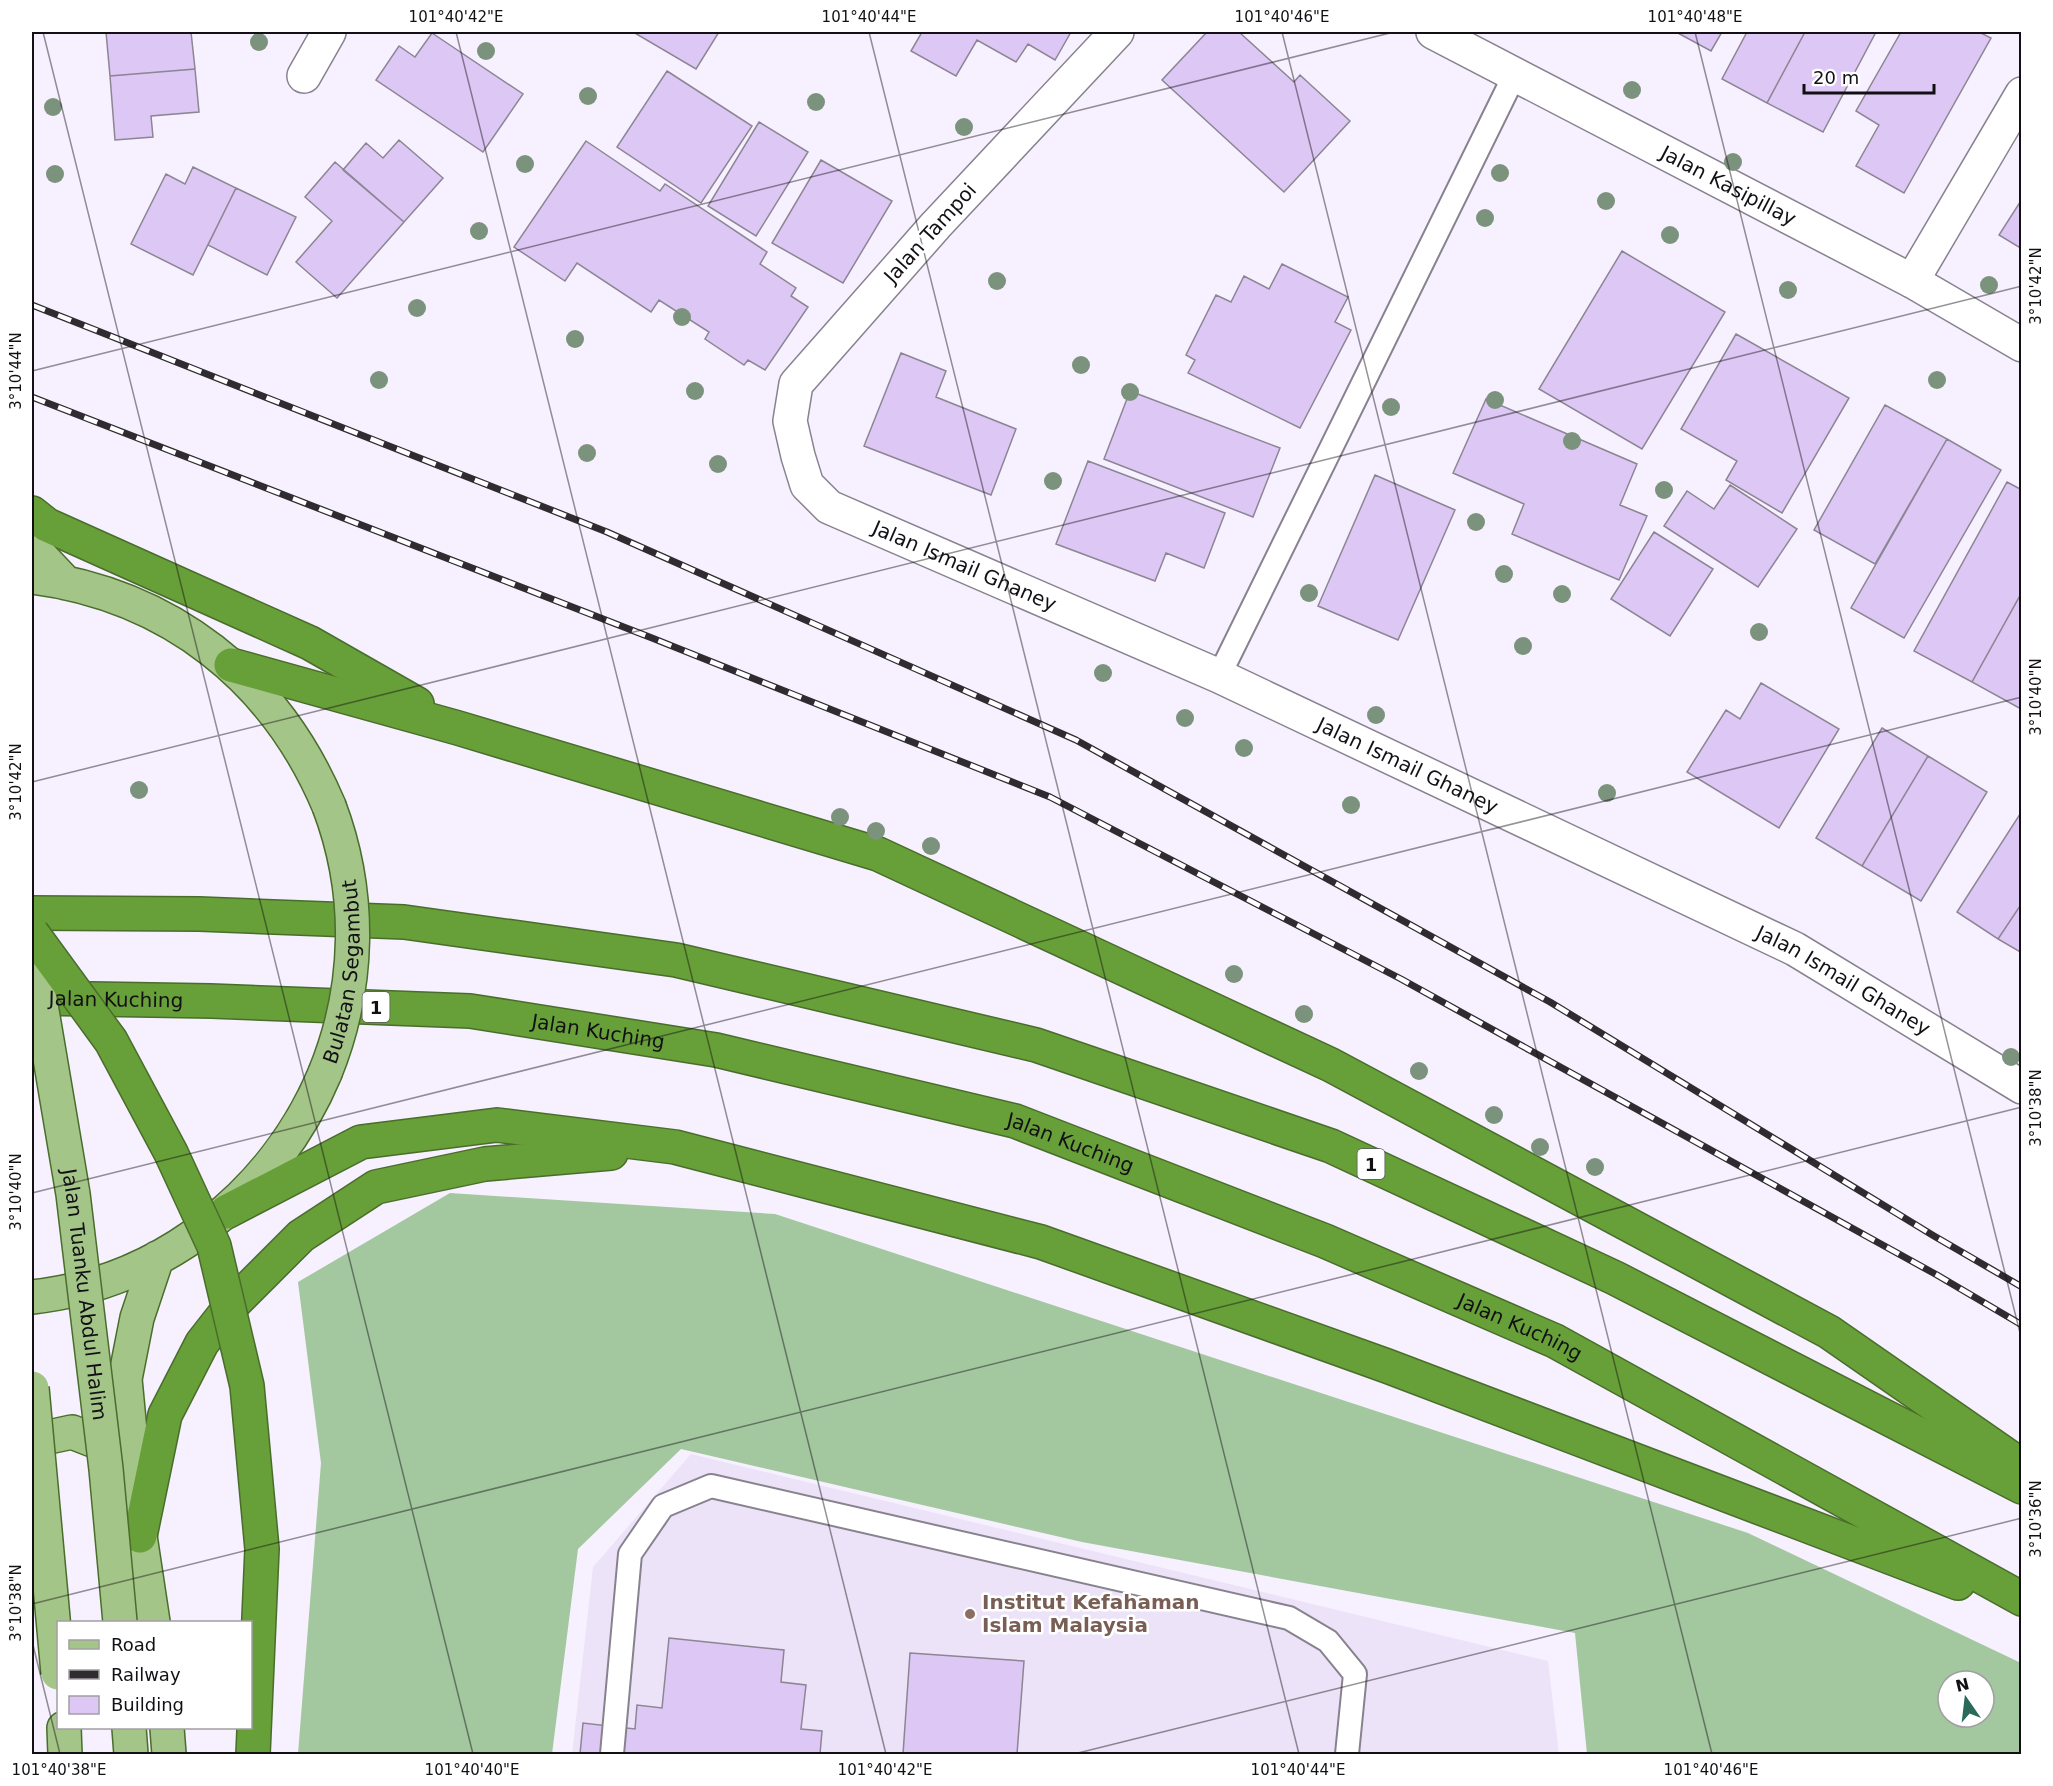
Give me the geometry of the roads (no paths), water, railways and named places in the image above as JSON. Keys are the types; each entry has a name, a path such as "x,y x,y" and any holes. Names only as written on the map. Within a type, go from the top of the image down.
{"highway":[{"path":"32,513 47,525 310,642 458,728"},
{"path":"231,665 458,728 878,854 1320,1060 1829,1332 2022,1466"},
{"name":"1","path":"32,913 200,914 404,922 676,960 1036,1045 1331,1146 1615,1278 2022,1487"},
{"path":"32,933 111,1041 171,1153 214,1246 247,1386 262,1549 253,1755"},
{"name":"Jalan Kuching","path":"32,998 470,1011 717,1050 1015,1121 1325,1241 1555,1341 2022,1599"},
{"path":"225,1212 361,1142 497,1125 675,1147 1041,1242 1387,1366 2022,1607"},
{"path":"140,1536 165,1415 202,1343 231,1306 301,1236 376,1187 485,1164 675,1147"}],"main road":[{"path":"32,547 66,583"},
{"name":"Bulatan Segambut","path":"32,577 96,590 126,600 161,617 194,637 231,665 262,696 304,754 329,806 345,859 351,895 353,931 352,968 347,1004 326,1074 307,1112 284,1149 257,1182 225,1212 193,1237 157,1258 101,1282 56,1294 32,1297"},
{"name":"Jalan Tuanku Abdul Halim","path":"32,969 40,999 73,1194 106,1469 120,1621"},
{"name":"Jalan Tuanku Abdul Halim","path":"153,1621 140,1536 125,1379 137,1318 157,1258"},
{"path":"32,1388 57,1662"},
{"path":"32,1449 44,1438 72,1432 108,1446 124,1472 140,1536"},
{"path":"64,1729 65,1755"},
{"path":"129,1729 131,1755"},
{"path":"167,1729 169,1755"}],"street":[{"path":"304,76 329,32"},
{"name":"Jalan Tampoi","path":"798,456 790,421 796,384 936,225 1117,32"},
{"name":"Jalan Kasipillay","path":"1433,32 1912,281 2022,345"},
{"path":"1912,281 2022,94"},
{"name":"Jalan Ismail Ghaney","path":"798,456 807,485 829,507 1219,676 1795,949 2022,1087"}],"lane":[{"path":"1219,676 1515,74"},
{"path":"612,1755 630,1554 663,1506 711,1486 1289,1618 1328,1641 1355,1674 1347,1755"}],"railway":[{"path":"32,305 607,532 1076,740 1550,1002 1934,1236 2022,1287"},
{"path":"32,397 652,638 1050,797 1401,979 1937,1275 2022,1325"}],"place":[{"name":"Institut Kefahaman Islam Malaysia","path":"970,1614"}]}
